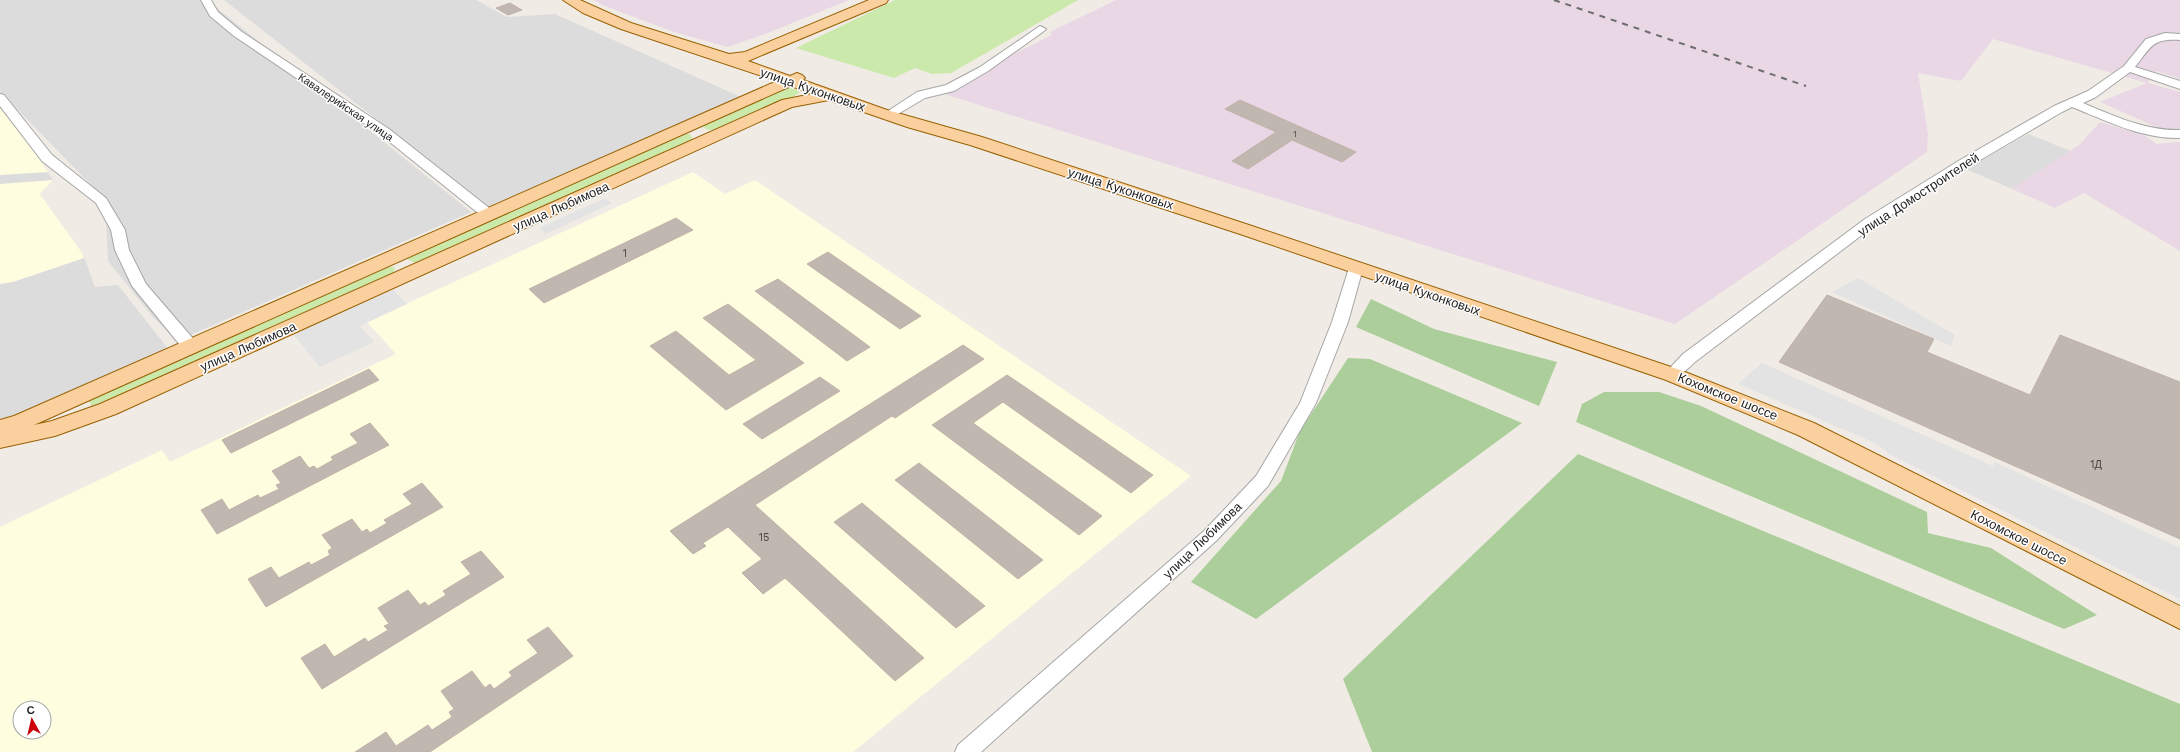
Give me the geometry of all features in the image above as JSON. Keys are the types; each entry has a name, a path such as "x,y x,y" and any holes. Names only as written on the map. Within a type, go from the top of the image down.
{"main road":[{"name":"улица Куконковых","path":"570,0 617,21 727,55"},
{"name":"улица Куконковых","path":"581,0 622,18 727,55 762,70 894,111 1262,231 1358,266"},
{"path":"727,55 746,49 771,44 871,0"},
{"path":"727,55 771,44 881,0"},
{"path":"770,91 775,81 762,70 759,56 760,53 771,44"},
{"name":"улица Любимова","path":"0,428 22,421 396,254 794,80"},
{"name":"улица Куконковых","path":"794,80 833,96 938,132 976,141 1358,266 1473,299 1674,373"},
{"name":"улица Любимова","path":"0,440 27,435 82,419 114,406 415,272 788,103 833,96"},
{"path":"688,126 707,140"},
{"path":"396,254 415,272"},
{"name":"Кохомское шоссе","path":"1674,373 1737,394 1808,425 2180,613"},
{"name":"Кохомское шоссе","path":"1674,373 1767,411 1806,429 2180,618"},
{"path":"67,401 82,419"}],"street":[{"name":"Кавалерийская улица","path":"206,0 214,14 238,34 385,132 488,214"},
{"path":"894,111 921,95 950,88 984,69 1040,29"},
{"name":"улица Домостроителей","path":"1674,373 1694,354 1870,222 1965,163 2092,94 2128,68 2150,41 2165,36 2180,37"},
{"path":"2128,68 2180,85"},
{"path":"0,98 47,158 101,201 118,230 122,250 139,286 190,346"},
{"path":"2073,103 2113,120 2177,137"},
{"name":"улица Любимова","path":"966,752 1210,536 1262,481 1308,403 1340,322 1358,266"}],"shaded area":[{"path":"0,0 207,0 471,212 177,341 152,316 108,261 105,199 0,92"},
{"path":"224,0 476,0 507,17 555,14 741,97 491,209"},
{"path":"594,0 849,0 765,34 728,47 674,32 602,5"},
{"path":"1116,0 2180,0 2180,79 2156,71 2148,83 2180,92 2180,129 2163,130 2100,102 2147,83 1993,39 1961,81 1918,73 1928,134 1927,152 1675,324 938,92 1052,35 1050,32"},
{"path":"0,106 19,130 53,180 40,194 83,254 95,287 118,285 169,350 34,409 0,421"},
{"path":"0,106 19,130 48,172 0,175"},
{"path":"2100,122 2142,134 2157,144 2180,142 2180,251 2084,193 2055,208 2012,189 2079,145"},
{"path":"2028,134 2071,151 2012,189 1966,169"},
{"path":"693,172 725,194 755,180 1191,476 853,752 0,752 0,527 162,450 170,462 396,354 367,322"},
{"path":"53,180 40,194 83,254 84,258 13,282 0,284 0,184"},
{"path":"605,198 612,203 546,234 539,228"},
{"path":"1858,278 1955,335 1951,346 1832,292"},
{"path":"393,290 407,304 360,326 374,342 320,367 293,334"},
{"path":"1762,363 1993,466 1995,462 2180,548 2180,599 1891,455 1875,443 1738,384"}],"green space":[{"path":"895,0 1078,0 951,73 932,74 915,68 894,78 796,48"},
{"path":"785,88 793,88 800,92 790,99 719,129 708,130 703,127 703,125"},
{"path":"679,134 690,134 693,139 423,262 415,263 407,259 409,255"},
{"path":"386,265 395,268 393,274 101,407 92,408 88,399"},
{"path":"1371,299 1434,329 1557,362 1539,406 1356,327"},
{"path":"1348,358 1370,359 1522,423 1256,619 1191,582 1281,481 1300,431"},
{"path":"1604,392 1659,392 1701,406 1927,512 1928,533 1991,548 2097,615 2064,629 1576,422 1582,404"},
{"path":"1578,454 2180,704 2180,752 1372,752 1343,679"}],"building":[{"path":"510,3 522,10 508,15 496,8"},
{"path":"1240,100 1356,152 1342,162 1292,140 1248,169 1232,161 1276,132 1225,109"},
{"path":"676,218 693,230 544,303 529,289"},
{"path":"828,252 921,316 900,329 807,264"},
{"path":"778,279 870,347 847,361 755,291"},
{"path":"1827,295 1934,339 1927,352 2030,395 2060,335 2180,382 2180,539 1779,362"},
{"path":"728,304 804,363 726,410 650,346 676,331 729,375 756,360 703,318"},
{"path":"963,345 984,359 895,418 892,416 755,505 924,658 895,681 785,578 763,594 742,573 762,559 728,527 703,543 706,546 693,554 670,531"},
{"path":"369,369 379,380 231,453 222,440"},
{"path":"1007,375 1153,475 1131,493 1003,402 973,423 1102,516 1079,535 932,425"},
{"path":"820,377 840,391 762,439 743,424"},
{"path":"370,423 389,445 217,534 201,510 222,499 229,510 258,495 260,498 279,489 276,485 281,483 272,471 300,456 309,468 314,466 317,469 333,460 331,457 358,443 350,434"},
{"path":"919,463 1043,560 1018,579 895,480"},
{"path":"422,483 443,507 266,607 248,579 271,567 279,578 309,562 311,565 330,555 328,551 332,548 322,535 352,519 362,532 367,529 370,533 387,523 384,520 412,504 403,494"},
{"path":"862,503 985,606 956,628 834,522"},
{"path":"481,551 504,577 322,689 301,658 325,644 334,657 365,638 368,642 388,630 384,626 389,624 378,608 408,590 420,605 425,602 428,606 446,595 443,591 471,574 461,562"},
{"path":"548,627 573,656 430,752 355,752 386,732 396,746 428,725 432,730 452,717 449,712 454,709 441,691 472,671 485,688 490,684 494,689 512,676 509,672 538,653 527,640"}],"railway":[{"path":"1554,0 1806,86"}]}
